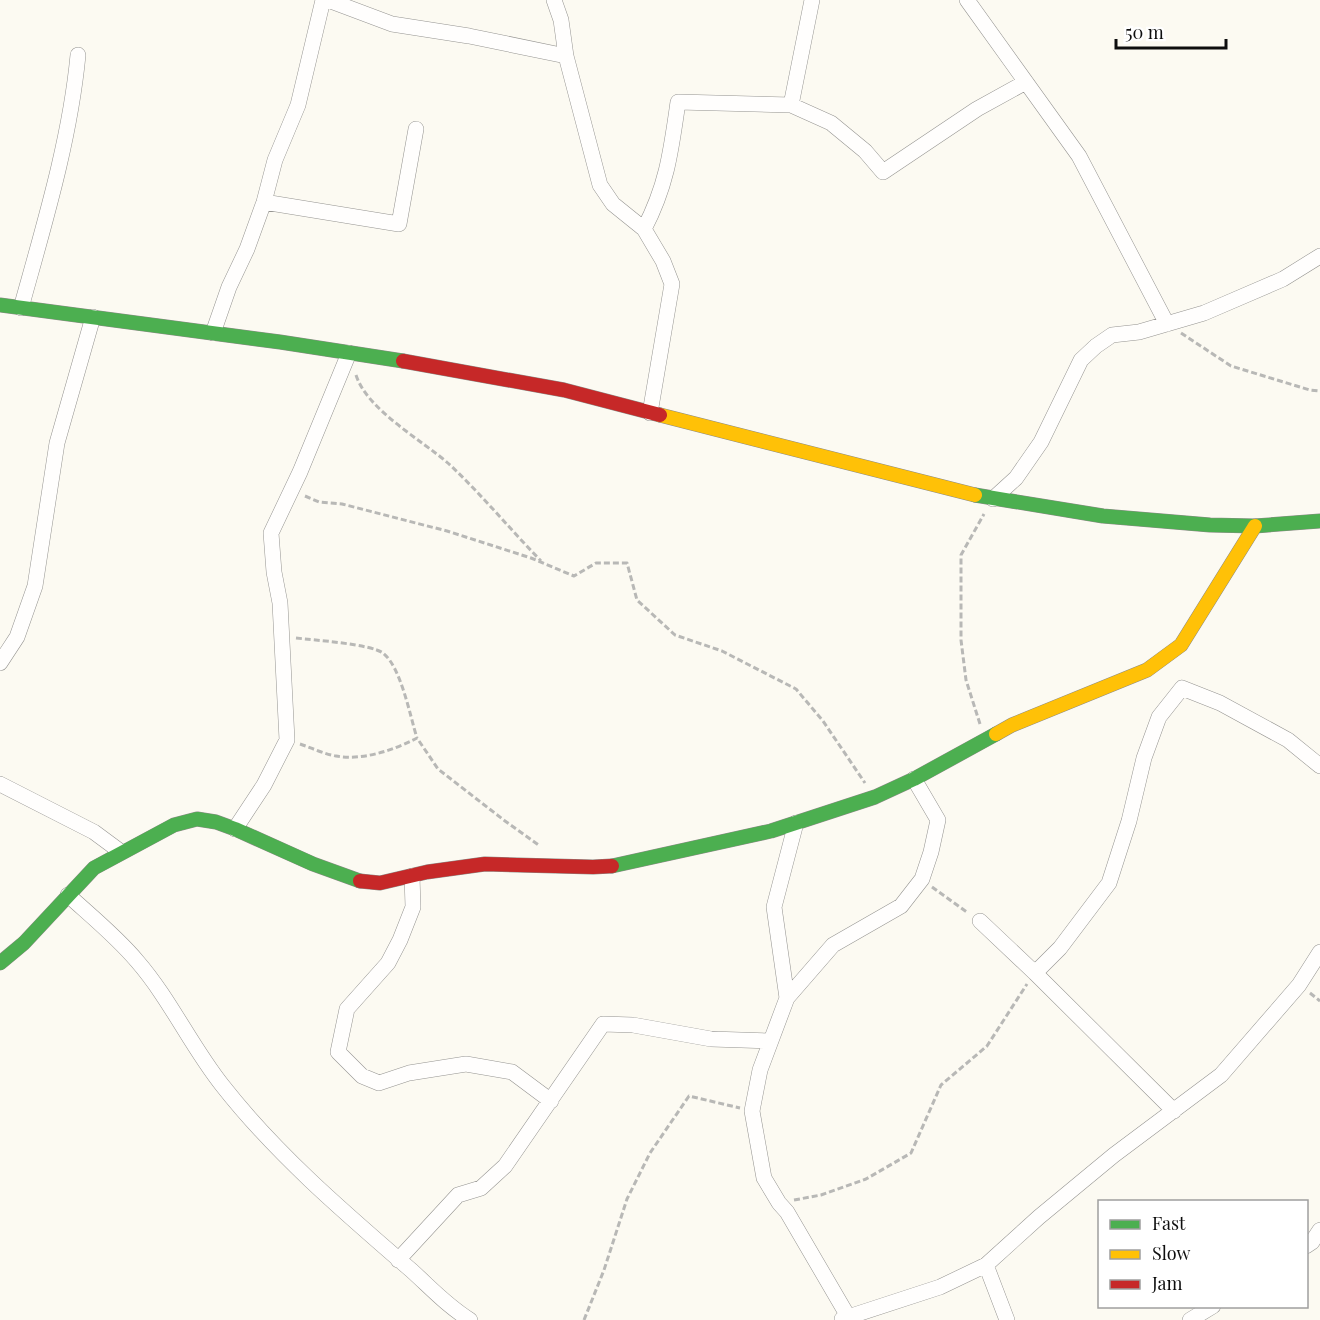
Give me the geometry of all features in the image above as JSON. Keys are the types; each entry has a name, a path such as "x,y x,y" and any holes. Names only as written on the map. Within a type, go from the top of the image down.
{"street":[{"path":"213,333 229,287 247,249 264,202 275,160 298,105 323,0"},
{"path":"328,0 392,24 469,36 566,56"},
{"path":"554,0 561,20 566,56 600,185 613,204 644,229 663,261 672,284 650,413"},
{"path":"791,105 812,0"},
{"path":"967,0 1079,156 1167,324"},
{"path":"21,308 47,216 74,92 78,55"},
{"path":"644,229 658,203 665,181 678,102 791,105 831,123 865,151 883,172 976,109 1026,82"},
{"path":"264,202 399,224 416,129"},
{"path":"993,499 1016,477 1041,442 1081,360 1112,335 1139,332 1204,313 1283,279 1320,256"},
{"path":"0,305 349,353 564,390 993,499 1103,516 1199,524 1255,526 1320,521"},
{"path":"0,663 18,637 35,586 57,443 93,317"},
{"path":"235,829 264,785 287,740 282,636 271,533 349,353"},
{"path":"0,963 24,943 94,868 174,825 197,819 216,822 235,829 313,864 364,882 380,883 485,864 593,867 619,865 771,831 875,797 914,779 1012,725 1147,670 1167,657 1188,636 1255,526"},
{"path":"1035,973 1060,948 1109,883 1158,717 1182,688 1220,703 1288,740 1320,766"},
{"path":"914,779 938,820 922,879 901,906 833,945 787,998 760,1070 752,1111 764,1178 787,1212 844,1319 872,1314 940,1287 986,1265 1039,1217 1114,1155 1221,1075 1299,985 1320,952"},
{"path":"0,784 94,832 121,852"},
{"path":"787,998 774,907 796,823"},
{"path":"412,876 413,907 400,940 388,963 347,1010 338,1052 362,1076 379,1083 409,1073 466,1064 512,1072 551,1101"},
{"path":"68,895 137,960 174,1011 197,1052 247,1115 311,1180 449,1307 470,1320"},
{"path":"980,921 1174,1111"},
{"path":"398,1260 458,1195 481,1188 505,1166 603,1024 633,1025 711,1039 771,1041"},
{"path":"1308,1245 1320,1230"},
{"path":"986,1265 1007,1320"},
{"path":"1190,1320 1210,1308"}],"path":[{"path":"1167,324 1231,366 1320,391"},
{"path":"349,353 358,382 380,410 448,463 542,562"},
{"path":"291,491 319,502 342,504 447,531 542,562 574,576 596,563 627,563 637,600 675,635 722,651 796,689 823,721 875,797"},
{"path":"985,740 966,680 962,640 961,555 993,499"},
{"path":"282,636 352,645 382,653 398,675 417,738 438,769 541,847"},
{"path":"287,740 337,756 369,755 396,749 417,738"},
{"path":"922,879 980,921"},
{"path":"779,1203 822,1195 866,1179 911,1153 941,1085 987,1046 1035,973"},
{"path":"585,1320 627,1199 650,1153 689,1096 752,1111"}],"traffic: fast":[{"path":"0,305 280,342 403,361"},
{"path":"975,495 1103,516 1210,525 1255,526 1320,521"},
{"path":"612,866 771,831 875,797 914,779 996,734"},
{"path":"0,963 24,943 94,868 174,825 197,819 216,822 235,829 313,864 360,881"}],"traffic: slow":[{"path":"660,415 975,495"},
{"path":"996,734 1012,725 1147,670 1181,645 1255,526"}],"traffic: jam":[{"path":"403,361 564,390 660,415"},
{"path":"360,881 380,883 427,872 485,864 612,866"}]}
